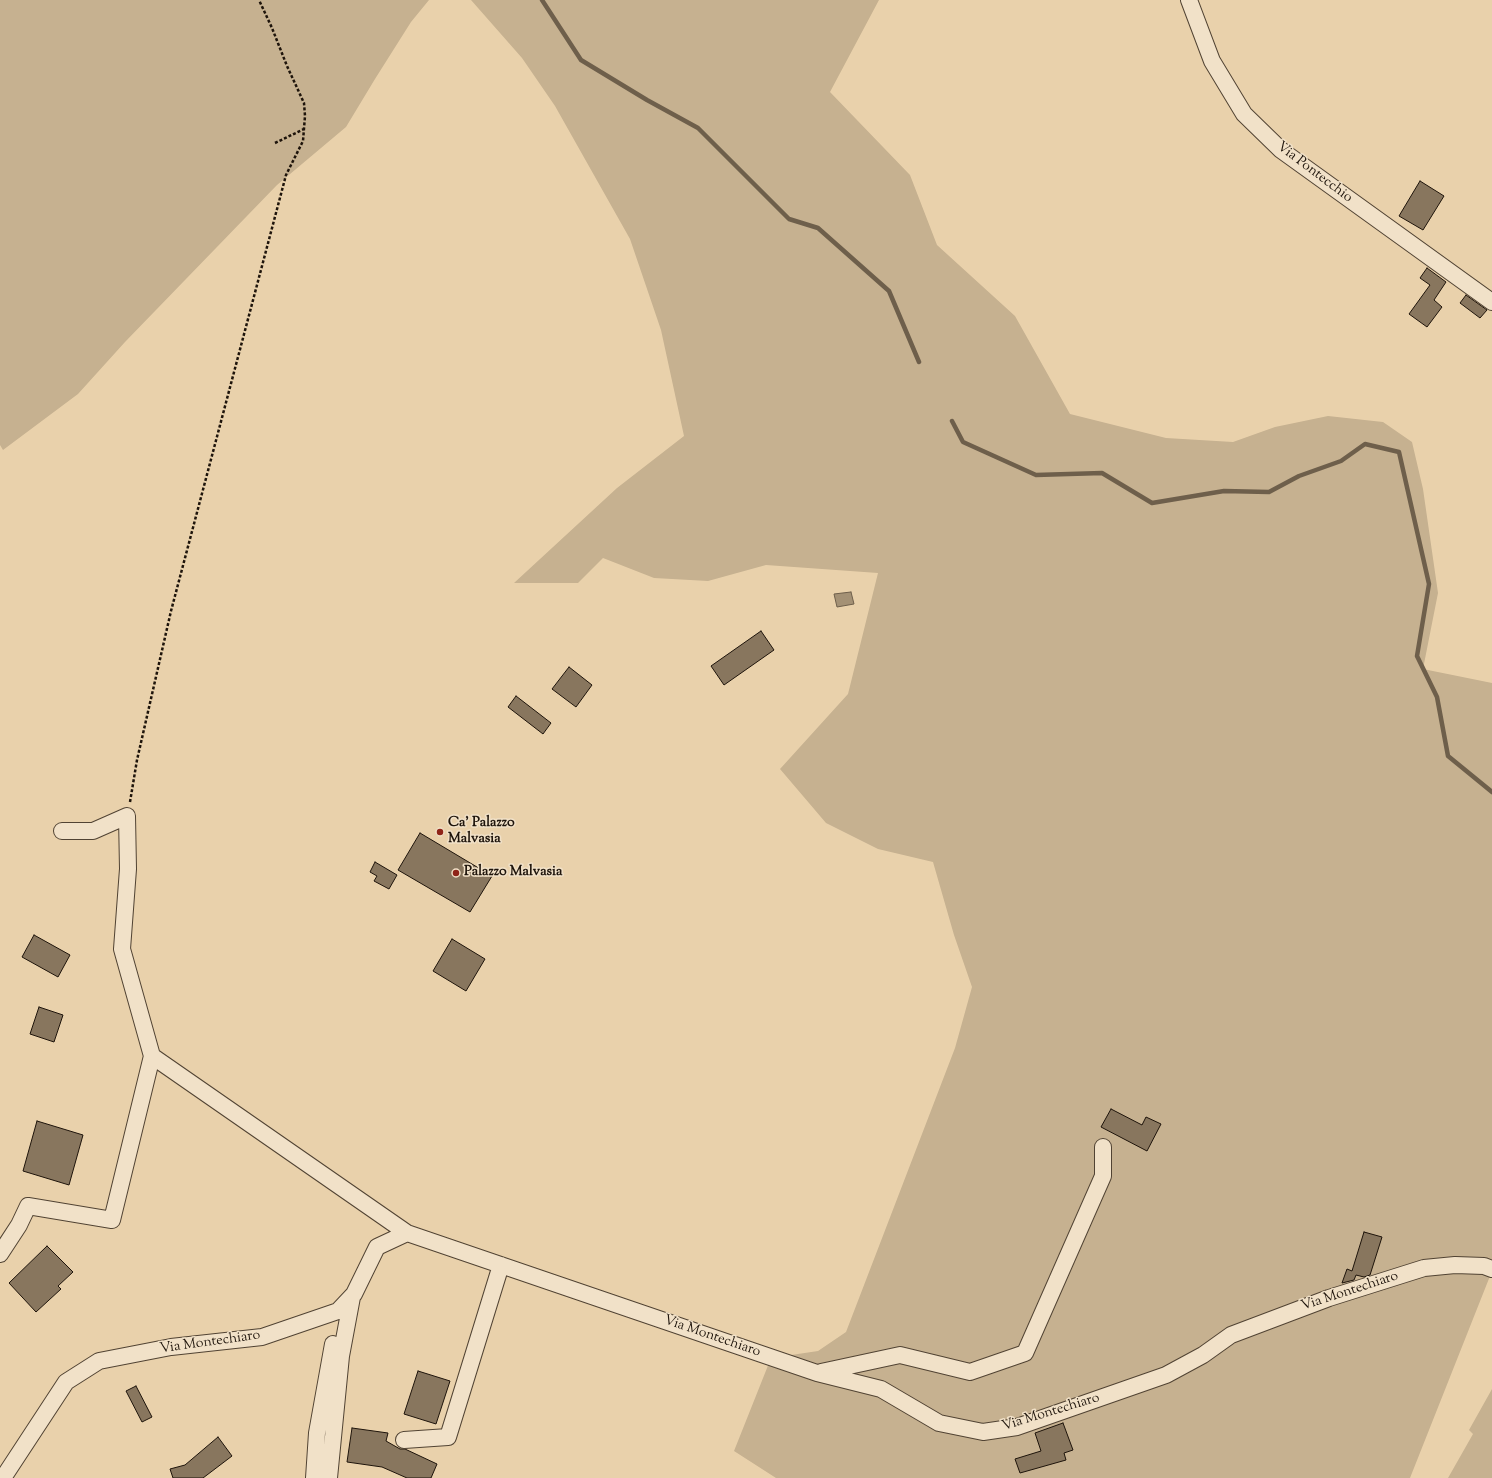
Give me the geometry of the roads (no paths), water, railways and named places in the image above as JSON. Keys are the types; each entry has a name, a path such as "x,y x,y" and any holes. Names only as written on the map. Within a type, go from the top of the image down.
{"street":[{"name":"Via Pontecchio","path":"1189,0 1212,61 1244,114 1281,150 1492,302"},
{"path":"0,1254 28,1206 112,1220 152,1056 122,949 128,870 127,816 93,831 62,831"},
{"path":"152,1056 407,1233"},
{"path":"817,1373 900,1355 970,1372 1025,1353 1103,1176 1103,1148"},
{"name":"Via Montechiaro","path":"3,1478 66,1382 99,1361 171,1347 262,1337 338,1311 352,1296 377,1247 407,1233 817,1373 881,1389 939,1423 983,1432 1017,1427 1166,1374 1203,1355 1231,1335 1329,1298 1424,1268 1455,1265 1484,1266 1492,1270"},
{"path":"404,1440 448,1437 501,1265"},
{"path":"329,1478 341,1356 352,1296"},
{"path":"314,1478 317,1433 338,1311"}],"waterway":[{"path":"542,0 581,60 647,100 698,128 789,219 818,228 889,291 919,362"},
{"path":"952,421 963,442 1036,475 1102,473 1152,503 1224,491 1269,492 1299,476 1341,461 1365,444 1399,452 1429,584 1417,656 1437,697 1448,756 1492,792"}],"place":[{"name":"Ca' Palazzo Malvasia","path":"440,832"},
{"name":"Palazzo Malvasia","path":"456,873"}]}
